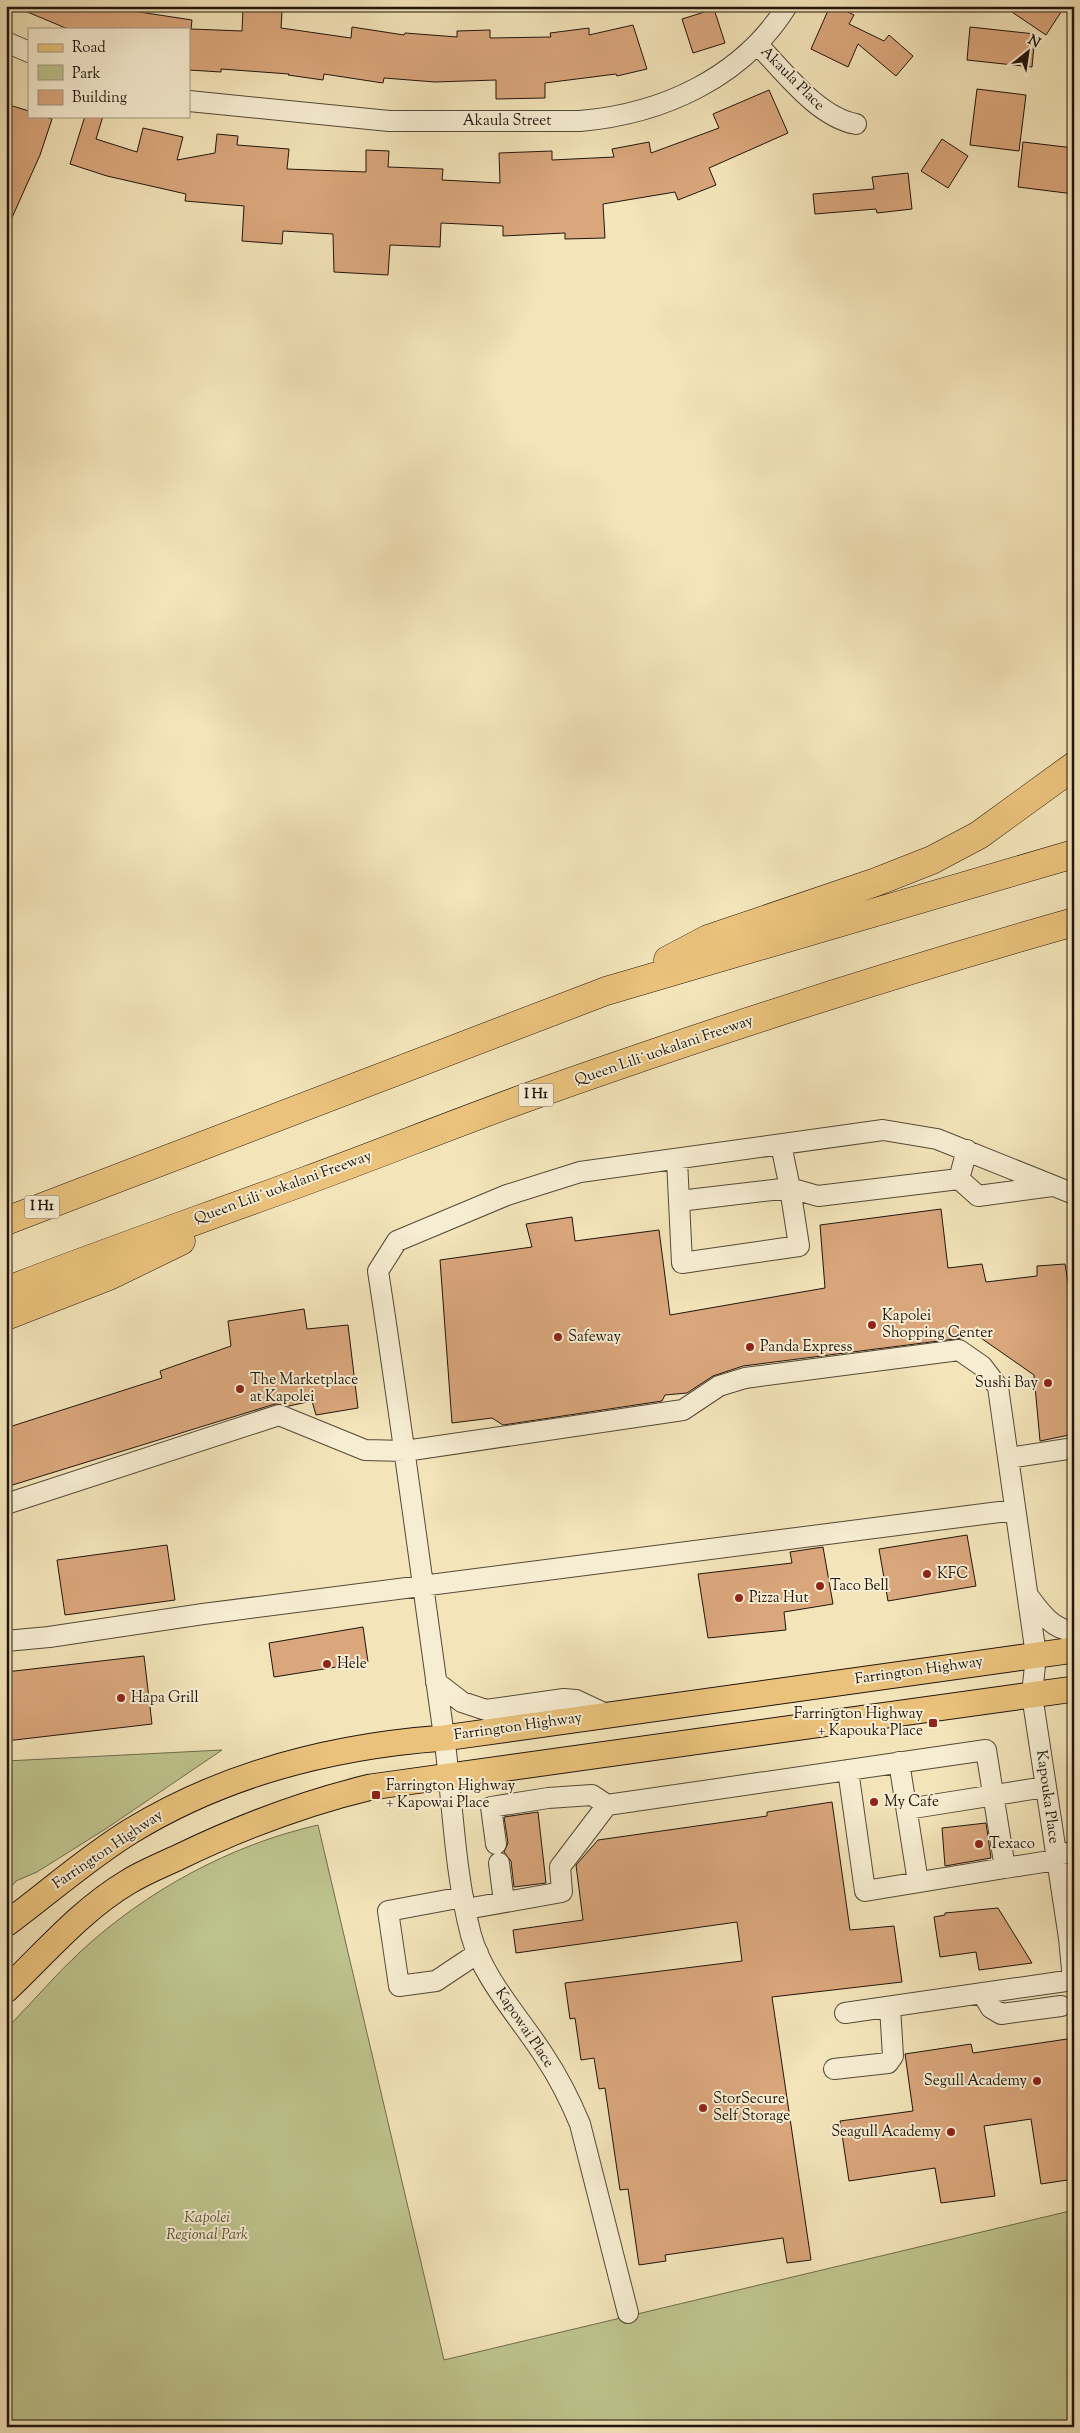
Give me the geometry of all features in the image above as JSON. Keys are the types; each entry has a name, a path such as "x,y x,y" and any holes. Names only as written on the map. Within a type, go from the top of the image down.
{"highway":[{"path":"606,991 708,939 876,882 932,860 979,834 1074,766"},
{"name":"I H1","path":"6,1220 606,991 1074,854"},
{"name":"Queen Liliʻuokalani Freeway","path":"6,1291 111,1250 304,1182 526,1098 681,1044 977,949 1074,922"},
{"path":"6,1316 109,1276 304,1182"},
{"path":"6,1215 78,1193"}],"main road":[{"name":"Farrington Highway","path":"6,1924 59,1882 130,1832 170,1808 229,1781 293,1762 402,1741 444,1738 1074,1650"},
{"path":"6,1990 76,1921 128,1882 205,1845 295,1808 327,1798 372,1787 449,1778 1074,1689"}],"street":[{"name":"Akaula Street","path":"190,101 389,121 580,121 610,118 658,106 694,91 719,76 757,44 787,6"},
{"name":"Akaula Place","path":"757,44 823,110 842,120 856,124"},
{"path":"8,46 28,52"},
{"name":"Kapowai Place","path":"628,2313 580,2124 568,2096 549,2064 498,1990 471,1936 457,1862 444,1738 422,1588 405,1451 378,1271 397,1241 507,1195 580,1172 678,1160 883,1130 937,1139 1074,1194"},
{"path":"678,1160 682,1263 799,1246 781,1145"},
{"path":"959,1179 967,1150"},
{"path":"679,1201 790,1188 818,1196 959,1179 978,1196 1054,1186"},
{"name":"Kapouka Place","path":"6,1504 279,1415 365,1450 405,1451 683,1410 719,1386 745,1378 959,1350 982,1366 998,1387 1036,1655 1032,1695 1046,1787 1062,1856 1072,1937 1073,1980"},
{"path":"1008,1458 1074,1448"},
{"path":"6,1641 1015,1510"},
{"path":"1029,1598 1043,1616 1056,1626 1074,1631"},
{"path":"436,1682 462,1702 486,1710 564,1699 576,1700 608,1715"},
{"path":"504,1902 491,1807 548,1798 592,1795 607,1805 986,1750 1005,1868"},
{"path":"899,1762 918,1882"},
{"path":"848,1770 865,1891 1005,1868 1062,1856"},
{"path":"907,1809 1046,1787"},
{"path":"478,1953 436,1981 399,1986 388,1911 465,1903 504,1902 562,1892 560,1867 607,1805"},
{"path":"845,2013 1073,1980"},
{"path":"982,1993 991,2008 1001,2014 1060,2006"},
{"path":"834,2069 888,2063 893,2056 890,2007"}],"green space":[{"path":"222,1750 107,1828 37,1872 16,1881 6,1893 6,1761"},
{"name":"Kapolei Regional Park","path":"318,1825 444,2360 1074,2210 1074,2427 6,2427 6,2029 80,1952 133,1909 161,1890 221,1858 285,1834"}],"building":[{"path":"13,6 134,6 133,11 192,20 191,29 242,31 243,9 282,12 281,28 351,38 352,27 404,35 405,33 457,37 457,31 490,30 490,38 551,37 550,33 589,28 589,35 633,25 647,69 617,76 616,74 545,83 545,98 496,99 496,80 435,82 384,78 383,83 324,74 323,80 289,74 221,69 221,72 190,70 190,28 66,28"},
{"path":"830,6 836,6 854,15 849,24 884,41 889,35 913,56 896,76 858,44 848,67 811,49"},
{"path":"1003,6 1065,6 1046,35"},
{"path":"714,9 725,43 693,53 682,19"},
{"path":"970,27 1035,34 1032,67 967,60"},
{"path":"977,89 1026,95 1019,151 970,145"},
{"path":"769,90 788,133 709,168 716,185 678,200 675,192 603,204 605,238 565,239 565,233 503,236 503,226 441,223 440,247 390,245 388,275 334,272 333,234 283,231 282,244 242,241 244,206 185,201 186,194 107,176 70,164 84,118 102,118 96,139 137,152 143,128 183,137 177,160 215,153 217,134 238,136 237,145 289,149 287,169 366,172 366,150 389,151 388,167 443,169 442,180 500,183 499,153 552,151 552,160 614,157 612,149 649,142 651,153 719,128 713,114"},
{"path":"6,104 28,111 28,118 52,119 40,155 6,231"},
{"path":"942,139 968,156 948,188 921,171"},
{"path":"1023,142 1074,148 1074,194 1018,187"},
{"path":"908,173 912,209 877,213 876,209 815,214 813,194 874,189 872,177"},
{"path":"941,1209 948,1268 982,1264 986,1282 1037,1276 1037,1266 1065,1264 1069,1289 1074,1288 1074,1434 1040,1441 1034,1375 978,1336 743,1366 713,1376 687,1393 665,1395 662,1401 503,1425 492,1418 452,1423 440,1260 532,1247 526,1224 572,1217 575,1241 659,1230 670,1315 825,1288 820,1225"},
{"name":"The Marketplace at Kapolei","path":"304,1309 307,1329 348,1325 358,1408 316,1415 312,1401 289,1406 275,1404 6,1487 6,1428 162,1378 160,1371 231,1346 228,1321"},
{"path":"967,1535 976,1586 888,1601 879,1549"},
{"path":"167,1545 175,1600 65,1615 57,1560"},
{"path":"823,1547 833,1604 784,1612 786,1630 708,1638 698,1574 792,1563 790,1552"},
{"path":"363,1627 368,1662 274,1677 269,1643"},
{"path":"144,1656 152,1724 6,1741 6,1672"},
{"path":"832,1802 850,1930 894,1926 902,1982 772,1997 811,2260 787,2263 783,2238 665,2255 666,2261 639,2265 628,2189 620,2190 605,2088 599,2089 594,2058 581,2060 575,2018 570,2019 565,1983 742,1961 737,1922 516,1953 513,1930 583,1920 576,1865 598,1840 767,1816 767,1812"},
{"path":"538,1812 546,1883 514,1887 511,1861 504,1852 508,1843 504,1817"},
{"path":"986,1823 991,1858 945,1866 942,1828"},
{"path":"998,1908 1032,1963 979,1970 976,1952 940,1957 934,1917 945,1915 945,1913"},
{"path":"1074,2038 1074,2179 1041,2184 1031,2119 984,2126 995,2196 941,2203 935,2168 849,2181 840,2121 913,2111 905,2054 971,2044 973,2053"}],"place":[{"name":"Kapolei Shopping Center","path":"872,1325"},
{"name":"Safeway","path":"558,1337"},
{"name":"Panda Express","path":"750,1347"},
{"name":"Sushi Bay","path":"1048,1383"},
{"name":"The Marketplace at Kapolei","path":"240,1389"},
{"name":"KFC","path":"927,1574"},
{"name":"Taco Bell","path":"820,1586"},
{"name":"Pizza Hut","path":"739,1598"},
{"name":"Hele","path":"327,1664"},
{"name":"Hapa Grill","path":"121,1698"},
{"name":"Farrington Highway + Kapouka Place","path":"933,1723"},
{"name":"Farrington Highway + Kapowai Place","path":"376,1795"},
{"name":"My Cafe","path":"874,1802"},
{"name":"Texaco","path":"979,1844"},
{"name":"Segull Academy","path":"1037,2081"},
{"name":"StorSecure Self Storage","path":"703,2108"},
{"name":"Seagull Academy","path":"951,2132"}]}
